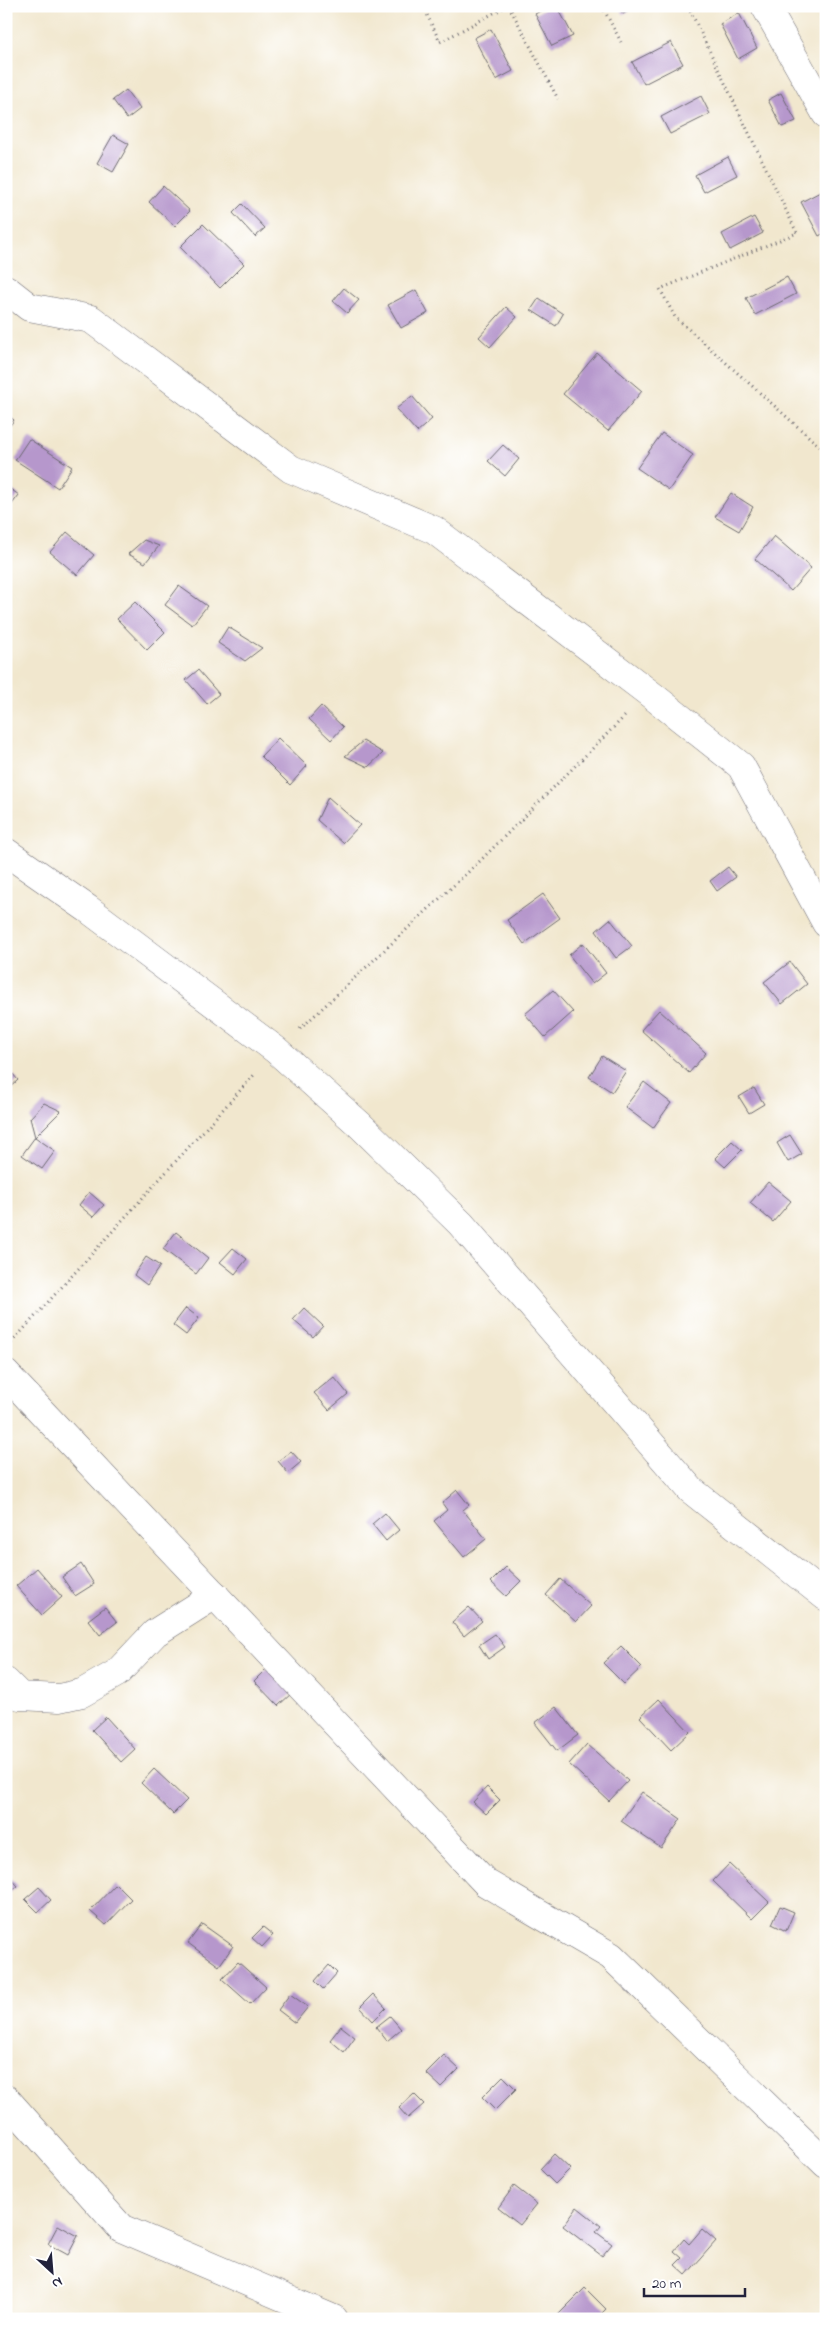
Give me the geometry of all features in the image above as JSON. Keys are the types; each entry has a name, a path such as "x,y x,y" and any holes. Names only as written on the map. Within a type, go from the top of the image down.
{"street":[{"path":"765,6 826,114"},
{"path":"6,289 29,307 91,319 291,469 434,530 649,693 741,766 826,923"},
{"path":"6,852 88,910 276,1050 360,1125 461,1224 691,1490 826,1597"},
{"path":"6,1374 486,1883 611,1956 826,2164"},
{"path":"6,1682 20,1696 59,1698 82,1693 118,1673 155,1634 215,1595"},
{"path":"6,2099 121,2228 334,2319"}],"path":[{"path":"423,6 440,42 508,6 558,99"},
{"path":"602,6 621,42"},
{"path":"688,6 797,233 660,289 675,317 826,452"},
{"path":"6,1348 276,1050 481,860 649,693"}],"building":[{"path":"549,6 557,6 573,36 552,46 535,14"},
{"path":"618,6 638,6 623,14"},
{"path":"739,13 757,48 738,59 720,24"},
{"path":"491,29 513,71 496,80 474,38"},
{"path":"671,42 683,64 644,84 632,62"},
{"path":"126,90 140,109 127,119 113,100"},
{"path":"781,93 796,121 782,127 768,100"},
{"path":"701,96 710,114 670,134 661,117"},
{"path":"113,135 129,144 113,172 97,163"},
{"path":"728,157 737,175 704,192 695,175"},
{"path":"163,186 190,211 175,226 149,202"},
{"path":"826,189 826,232 819,236 801,202"},
{"path":"242,204 265,228 255,237 233,213"},
{"path":"754,217 763,233 730,250 722,234"},
{"path":"203,224 244,264 220,288 180,247"},
{"path":"787,277 796,294 755,315 746,298"},
{"path":"344,288 359,300 347,313 333,301"},
{"path":"416,290 428,313 401,328 388,305"},
{"path":"539,298 563,314 556,326 531,310"},
{"path":"506,307 517,317 490,347 479,337"},
{"path":"597,353 642,391 608,431 563,394"},
{"path":"412,396 432,419 417,432 396,409"},
{"path":"6,414 14,420 6,431"},
{"path":"662,433 693,455 669,490 637,468"},
{"path":"29,439 72,467 58,488 15,460"},
{"path":"503,445 519,459 505,476 488,461"},
{"path":"6,486 19,495 6,512"},
{"path":"731,493 753,507 739,531 715,517"},
{"path":"67,532 94,555 77,575 50,552"},
{"path":"774,536 811,568 791,591 755,559"},
{"path":"144,540 159,546 145,563 128,554"},
{"path":"179,586 207,606 192,625 165,605"},
{"path":"135,602 165,632 147,650 117,619"},
{"path":"228,627 262,648 245,661 218,643"},
{"path":"198,670 219,694 207,704 186,680"},
{"path":"321,706 343,727 331,740 309,719"},
{"path":"278,738 307,766 290,785 261,756"},
{"path":"363,741 383,753 368,767 345,756"},
{"path":"328,797 360,825 343,843 317,820"},
{"path":"728,867 736,877 717,891 710,881"},
{"path":"543,894 560,918 524,944 507,920"},
{"path":"610,919 632,946 616,958 596,931"},
{"path":"583,943 606,973 592,984 569,955"},
{"path":"790,962 807,984 782,1004 764,982"},
{"path":"553,990 573,1012 545,1037 525,1014"},
{"path":"659,1010 706,1053 689,1073 641,1030"},
{"path":"602,1056 626,1071 612,1092 589,1077"},
{"path":"6,1066 18,1080 6,1091"},
{"path":"644,1082 671,1103 653,1128 625,1107"},
{"path":"754,1088 764,1104 749,1113 739,1097"},
{"path":"44,1103 61,1111 35,1137 30,1118"},
{"path":"790,1135 802,1154 788,1162 777,1143"},
{"path":"35,1137 55,1151 42,1169 22,1155"},
{"path":"732,1141 742,1150 725,1167 715,1158"},
{"path":"768,1182 791,1201 773,1222 750,1203"},
{"path":"89,1192 104,1205 93,1217 79,1205"},
{"path":"176,1232 208,1258 196,1274 163,1249"},
{"path":"233,1248 247,1259 235,1274 220,1262"},
{"path":"146,1257 160,1266 147,1285 134,1275"},
{"path":"186,1308 199,1318 186,1335 173,1325"},
{"path":"304,1308 323,1326 313,1337 293,1320"},
{"path":"334,1377 348,1394 329,1410 314,1393"},
{"path":"291,1451 301,1462 288,1473 278,1461"},
{"path":"457,1490 469,1505 463,1510 486,1539 464,1557 434,1521 447,1510 442,1503"},
{"path":"385,1513 399,1530 386,1541 372,1524"},
{"path":"81,1564 94,1584 75,1596 62,1577"},
{"path":"506,1567 521,1581 506,1596 491,1582"},
{"path":"37,1568 62,1597 42,1615 16,1586"},
{"path":"560,1579 591,1606 576,1622 546,1595"},
{"path":"105,1607 117,1622 100,1635 88,1620"},
{"path":"469,1607 482,1621 464,1636 452,1622"},
{"path":"495,1634 505,1647 488,1659 479,1645"},
{"path":"621,1646 642,1667 624,1684 603,1663"},
{"path":"268,1667 293,1692 278,1706 254,1681"},
{"path":"659,1699 690,1732 671,1750 640,1717"},
{"path":"556,1707 578,1735 557,1751 535,1723"},
{"path":"106,1717 135,1749 121,1762 92,1730"},
{"path":"587,1744 628,1781 609,1801 569,1764"},
{"path":"154,1769 187,1800 173,1814 141,1783"},
{"path":"487,1787 500,1800 486,1814 473,1802"},
{"path":"642,1792 681,1819 661,1848 621,1821"},
{"path":"729,1864 769,1902 752,1919 713,1881"},
{"path":"6,1873 18,1886 6,1896"},
{"path":"116,1884 131,1899 106,1925 90,1911"},
{"path":"39,1887 51,1900 38,1912 25,1899"},
{"path":"780,1906 794,1912 786,1931 772,1924"},
{"path":"202,1924 233,1946 219,1966 188,1943"},
{"path":"263,1927 273,1935 262,1947 252,1938"},
{"path":"238,1962 266,1987 250,2004 222,1979"},
{"path":"329,1965 337,1973 323,1989 315,1981"},
{"path":"290,1994 308,2007 295,2023 278,2010"},
{"path":"373,1994 386,2008 373,2021 360,2007"},
{"path":"390,2016 401,2029 387,2041 376,2027"},
{"path":"341,2026 355,2037 344,2052 330,2040"},
{"path":"444,2055 459,2069 441,2087 426,2073"},
{"path":"503,2076 516,2089 495,2110 482,2097"},
{"path":"414,2094 424,2104 408,2118 399,2108"},
{"path":"554,2154 570,2169 555,2184 540,2169"},
{"path":"514,2186 537,2204 520,2225 498,2208"},
{"path":"577,2207 601,2226 596,2232 612,2244 602,2256 563,2226"},
{"path":"58,2225 78,2236 68,2255 48,2244"},
{"path":"702,2229 716,2241 686,2275 675,2265 682,2258 674,2251 684,2239 689,2244"},
{"path":"585,2288 606,2309 596,2319 554,2319"}]}
